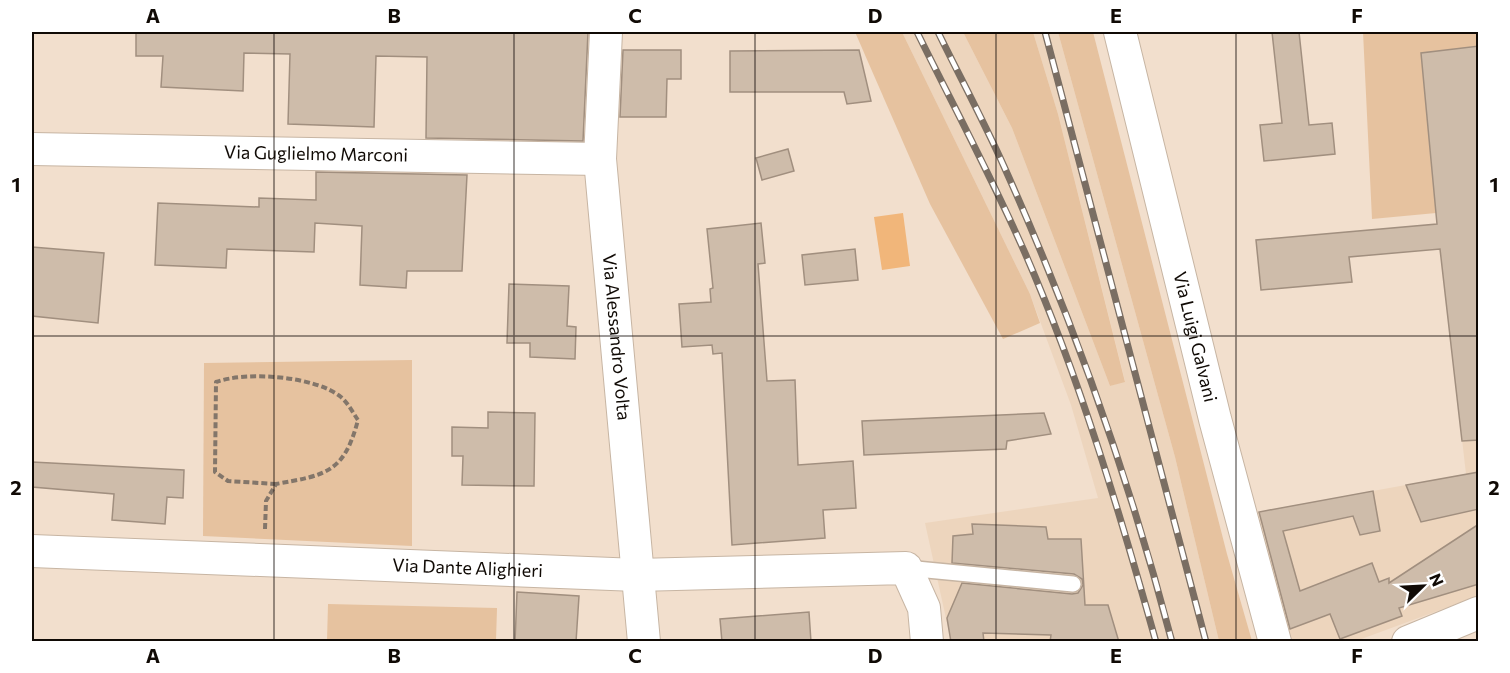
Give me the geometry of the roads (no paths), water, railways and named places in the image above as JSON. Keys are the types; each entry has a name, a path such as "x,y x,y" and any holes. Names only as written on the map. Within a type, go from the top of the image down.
{"street":[{"name":"Via Alessandro Volta","path":"606,32 600,159 644,642"},
{"name":"Via Luigi Galvani","path":"1120,32 1215,418 1275,642"},
{"name":"Via Guglielmo Marconi","path":"32,149 600,159"},
{"name":"Via Dante Alighieri","path":"32,551 637,575 906,568"},
{"path":"906,568 924,608 927,642"},
{"path":"1408,642 1479,613"}],"lane":[{"path":"906,568 1073,584"}],"railway":[{"path":"917,32 999,197 1045,300 1097,445 1156,642"},
{"path":"938,32 1028,220 1075,338 1118,458 1172,642"},
{"path":"1045,32 1206,642"}]}
